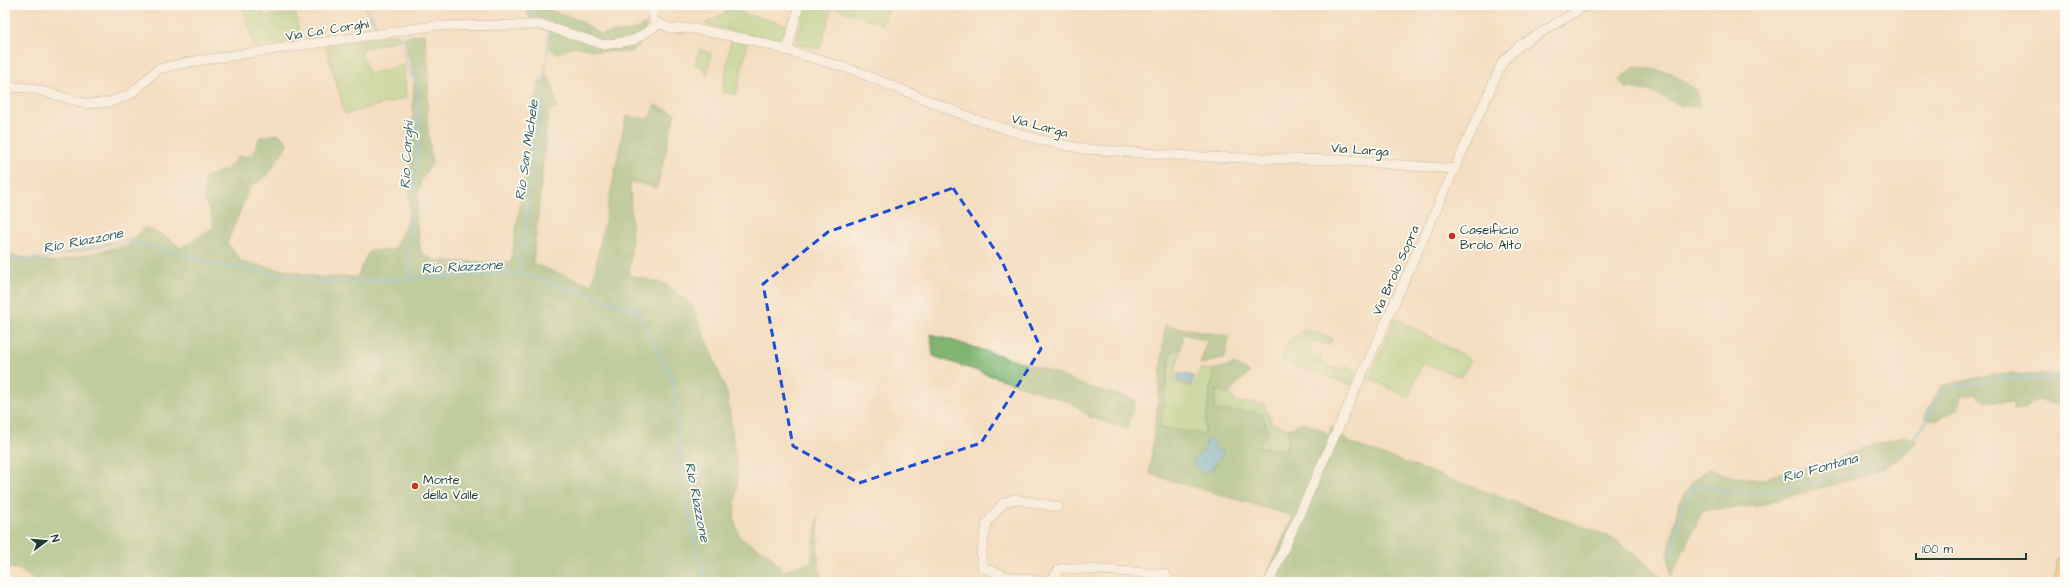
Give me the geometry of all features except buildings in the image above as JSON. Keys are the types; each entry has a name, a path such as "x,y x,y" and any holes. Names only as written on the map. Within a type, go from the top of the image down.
{"main road":[{"path":"2059,582 2065,564"}],"street":[{"path":"651,5 654,21 659,24"},
{"path":"787,51 799,5"},
{"name":"Via Brolo Sopra","path":"1269,582 1454,169 1506,57 1525,42 1588,5"},
{"name":"Via Larga","path":"659,24 672,29 688,28 703,30 787,51 853,70 974,119 1040,140 1084,149 1204,157 1337,160 1454,169"},
{"name":"Via Ca' Corghi","path":"5,87 30,88 88,104 110,102 131,94 158,69 189,62 433,26 543,25 604,45 634,40 659,24"},
{"path":"1045,582 1005,576 982,567 981,555 987,522 1003,503 1014,498 1058,507"},
{"path":"1052,582 1059,569 1066,568 1165,574 1170,582"}],"highlighted area":[{"path":"953,188 1001,259 1041,349 981,443 859,483 793,446 763,284 828,232"}],"green space":[{"path":"242,5 262,5 263,16 296,14 300,41 255,48"},
{"path":"526,5 544,5 554,12 579,20 601,34 632,31 646,24 643,41 632,52 599,51 574,46 556,54 548,47 549,34 541,18 529,18"},
{"path":"806,5 890,5 882,24 832,7 820,49 796,44"},
{"path":"730,10 787,25 784,44 705,24"},
{"path":"397,34 399,39 361,50 368,74 404,65 406,98 345,114 326,46"},
{"path":"424,34 429,69 427,121 432,164 421,180 416,220 421,253 436,261 511,262 539,81 549,77 558,106 548,113 533,264 592,285 626,116 649,119 655,105 675,113 657,188 630,181 632,237 629,275 665,284 693,306 727,393 738,476 734,519 740,538 769,554 783,571 811,562 818,517 818,565 823,582 36,582 19,569 5,568 5,255 55,262 127,245 145,227 170,239 181,248 214,227 211,213 204,200 205,177 225,170 239,156 251,156 260,137 279,134 288,143 267,176 250,187 227,243 242,262 320,277 357,277 369,251 394,250 409,219 414,78 404,37"},
{"path":"731,40 748,42 736,94 722,92"},
{"path":"700,49 711,54 707,75 703,71 703,66 695,65"},
{"path":"1635,66 1672,73 1695,90 1701,106 1683,106 1649,91 1626,88 1619,80"},
{"path":"1395,318 1471,360 1462,377 1422,363 1408,398 1370,378"},
{"path":"1165,325 1229,336 1227,351 1223,359 1200,364 1207,341 1183,334 1181,347 1171,352 1160,428 1204,434 1213,370 1235,364 1250,373 1239,382 1229,394 1216,390 1214,410 1263,413 1269,434 1255,448 1287,449 1289,429 1303,422 1325,432 1328,436 1332,427 1350,443 1612,537 1660,575 1662,582 1264,582 1293,516 1149,474","holes":["1207,445 1223,455 1210,471 1200,453 1204,451"]},
{"path":"1306,329 1332,338 1329,345 1313,340 1309,353 1321,358 1320,363 1343,371 1345,366 1355,370 1352,385 1281,361 1289,340"},
{"path":"931,334 1047,370 1085,386 1136,400 1127,429 1090,417 1072,403 933,356"},
{"path":"1181,347 1173,382 1194,387 1200,369 1213,370 1204,435 1160,428 1171,352"},
{"path":"1993,374 2065,375 2065,406 2037,400 2025,409 2013,409 2013,402 1984,401 1975,395 1961,395 1958,408 1936,421 1924,418 1941,386"},
{"path":"1216,390 1229,394 1238,402 1264,404 1272,424 1289,429 1287,449 1254,448 1238,412 1214,410"},
{"path":"1905,436 1917,441 1906,453 1890,464 1869,474 1758,506 1703,510 1671,576 1668,555 1679,502 1693,481 1710,468 1729,476 1761,480 1783,472 1814,466 1867,447"}],"water":[{"path":"1178,373 1194,376 1192,385 1176,381"},
{"path":"1207,440 1212,440 1215,444 1215,451 1221,450 1223,455 1210,471 1201,473 1195,467 1193,459 1204,451"}],"waterway":[{"name":"Rio Corghi","path":"365,5 378,29"},
{"name":"Rio San Michele","path":"533,5 534,21"},
{"name":"Rio San Michele","path":"519,273 544,90 549,30"},
{"name":"Rio Corghi","path":"400,36 408,69 418,86 419,116 417,165 407,261 412,278"},
{"name":"Rio Riazzone","path":"5,260 44,258 128,240 215,264 328,283 519,273 637,310 674,383 681,476 701,567 708,582"},
{"name":"Rio Fontana","path":"1671,558 1678,523 1693,485 1729,492 1760,492 1802,485 1847,473 1887,456 1910,442 1916,436 1931,413 1942,390 1994,379 2065,379"}],"place":[{"name":"Caseificio Brolo Alto","path":"1452,236"},
{"name":"Monte della Valle","path":"415,486"}]}
